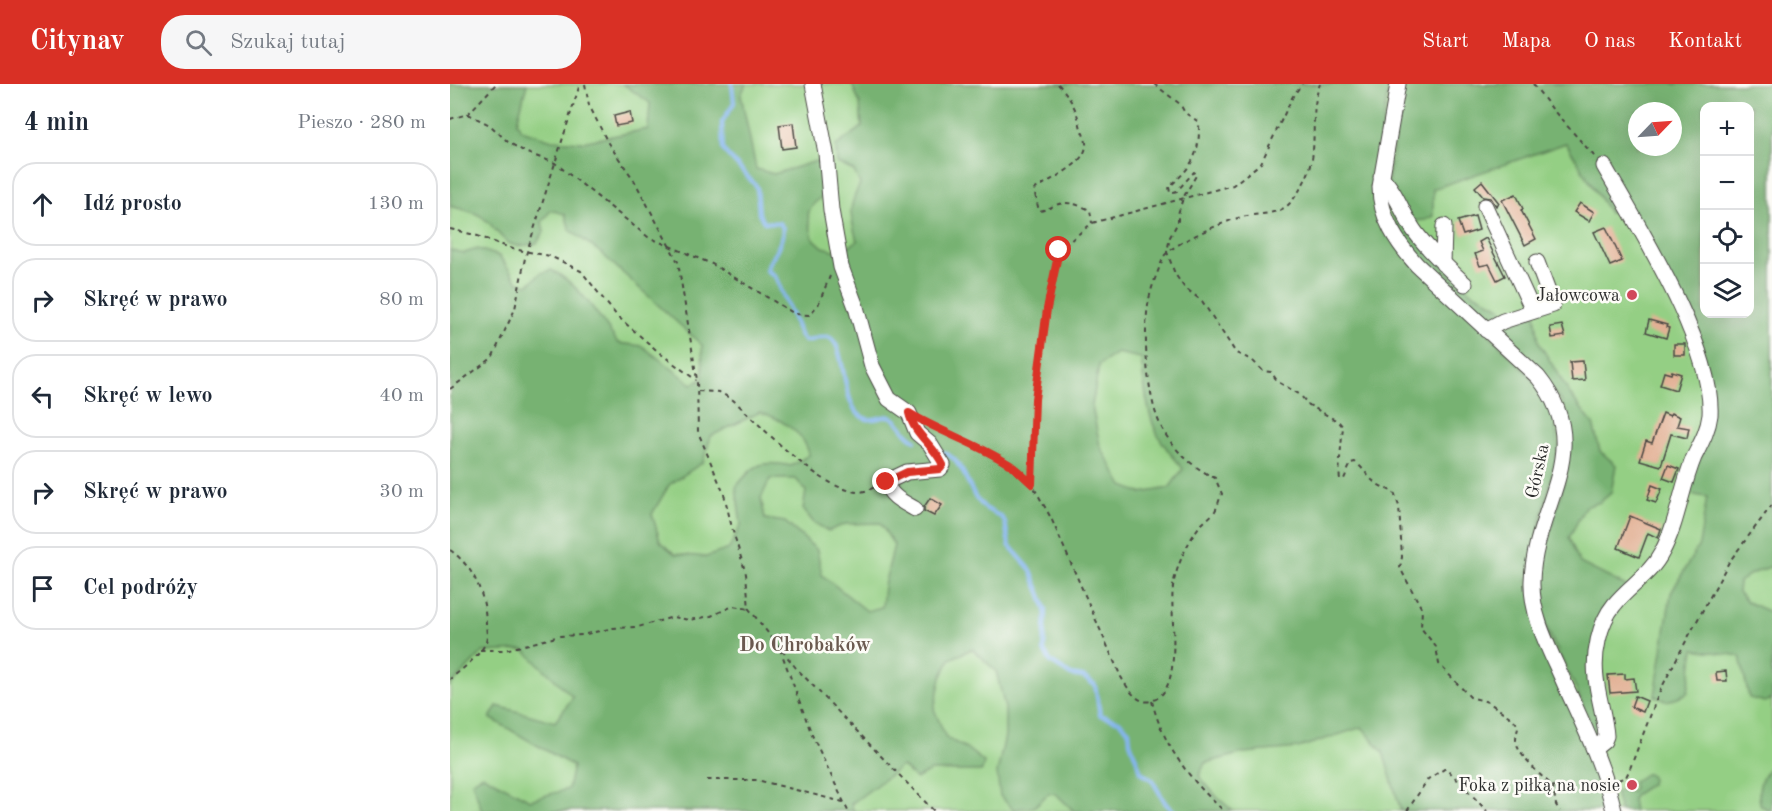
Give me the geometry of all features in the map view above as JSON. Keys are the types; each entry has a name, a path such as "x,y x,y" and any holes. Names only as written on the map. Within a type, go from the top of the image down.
{"street":[{"path":"813,84 826,153 831,210 841,267 856,307 872,366 889,399 909,413 917,432 930,444 943,465 940,469 907,472 886,482 894,496 915,509"},
{"name":"Górska","path":"1398,84 1381,177 1380,196 1383,213 1400,245 1417,265 1538,377 1551,396 1560,416 1563,435 1562,458 1535,555 1532,592 1539,625 1594,749 1607,782 1614,811"},
{"path":"1594,749 1604,741 1606,736 1596,677 1602,624 1615,603 1643,578 1662,553 1672,531 1694,457 1706,432 1710,414 1709,396 1702,364 1679,305 1604,166"},
{"path":"1381,177 1389,186 1416,233 1443,264 1465,284"},
{"path":"1485,206 1533,311"},
{"path":"1443,264 1444,226"},
{"path":"1486,330 1494,324 1553,304 1536,262"}],"path":[{"path":"450,119 468,114 496,84"},
{"path":"450,389 492,358 515,309 528,251 580,84"},
{"path":"585,84 589,105 608,143 634,180 678,262 697,380 698,432 724,494 746,574 749,609 796,668 934,811"},
{"path":"1058,84 1071,98 1079,116 1086,145 1083,158 1034,190 1039,211 1060,204 1075,204 1090,210 1092,223"},
{"path":"928,424 975,445 1009,464 1032,484 1051,518 1129,691 1145,701 1152,701 1167,689 1171,673 1173,583 1192,537 1214,512 1222,494 1215,478 1202,472 1179,453 1160,424 1152,397 1146,353 1150,297 1167,252 1170,237 1178,222 1183,198 1197,174 1194,172 1177,191 1170,193 1169,187 1187,171 1200,145 1199,122 1185,113 1180,104 1154,84"},
{"path":"1032,484 1035,399 1047,309 1059,250 1092,223 1233,185 1261,162 1293,96 1302,84"},
{"path":"1167,252 1194,237 1238,218 1273,212 1286,206 1297,193 1310,170 1314,98 1320,84"},
{"path":"1533,84 1552,110 1586,146"},
{"path":"468,114 490,125 508,142 527,153 555,163 648,237 712,264 795,314 809,315 818,305 830,276 841,267"},
{"path":"450,229 513,249 550,256 580,271 617,316 661,354 697,380"},
{"path":"1167,252 1179,281 1202,301 1236,353 1252,360 1263,371 1271,372 1278,382 1299,394 1309,405 1339,423 1343,428 1341,465 1338,473 1340,479 1344,479 1351,463 1355,462 1371,479 1394,492 1399,506 1402,557 1400,568 1422,609 1421,628 1436,647 1438,664 1470,697 1488,702 1518,725 1516,740 1519,750 1553,786 1560,811"},
{"path":"698,391 719,392 733,400 805,466 823,479 858,492 867,491 886,482"},
{"path":"1607,782 1623,778 1629,771 1659,693 1679,654 1729,562 1772,505"},
{"path":"450,550 475,577 484,597 486,640 480,650 450,679"},
{"path":"480,650 505,650 560,636 582,635 613,628 638,627 674,617 689,620 711,616 733,606 749,609"},
{"path":"779,646 812,735 848,811"},
{"path":"1152,701 1157,723 1175,756 1188,774 1224,811"},
{"path":"1407,811 1428,779 1446,768 1487,811"},
{"path":"707,780 757,780 843,802"}],"green space":[{"path":"450,84 1772,84 1772,811 450,811"},
{"path":"450,84 527,84 517,122 521,130 552,140 582,142 648,129 650,103 623,84 746,84 741,95 756,169 774,174 823,159 825,194 810,209 808,218 813,238 823,247 841,252 857,241 851,206 860,184 854,171 837,163 836,146 862,127 860,104 852,84 1389,84 1374,181 1381,224 1528,374 1550,403 1559,445 1527,581 1599,771 1609,811 1401,811 1383,752 1362,727 1298,748 1244,753 1205,763 1199,776 1233,811 1074,811 1056,794 1049,793 1034,807 1013,809 1000,796 997,773 1005,736 1005,708 996,671 972,649 950,659 941,678 934,709 946,738 966,748 984,762 982,771 930,771 916,779 902,766 851,804 854,811 482,811 472,781 483,775 530,800 568,789 573,766 490,718 497,706 555,722 573,697 524,650 483,652 450,686 450,250 464,253 478,249 499,256 518,282 528,285 541,273 551,270 580,292 618,343 642,346 692,384 703,379 702,345 601,253 570,230 565,214 551,210 542,222 544,232 537,243 516,246 505,240 479,215 450,206","holes":["1117,353 1141,358 1147,403 1155,429 1164,445 1183,469 1169,488 1141,493 1123,486 1100,446 1092,406 1099,365","760,412 783,422 797,433 807,447 809,455 791,466 772,463 759,465 748,473 736,487 741,525 729,549 706,557 675,554 660,541 652,514 669,485 703,462 711,436","770,479 796,479 806,491 803,509 813,522 828,531 846,524 880,523 894,545 884,586 882,607 867,611 822,575 817,550 785,522 765,519 761,498"]},
{"path":"1403,84 1772,84 1772,566 1749,575 1739,582 1738,592 1747,602 1772,613 1772,699 1765,702 1749,698 1740,656 1694,649 1688,692 1666,701 1655,696 1671,593 1699,545 1707,497 1687,494 1698,458 1707,368 1622,207 1609,213 1566,143 1433,189 1433,216 1425,220 1414,221 1434,257 1470,291 1502,308 1504,318 1488,324 1424,265 1399,230 1391,210 1387,189"},
{"path":"1535,313 1539,343 1570,394 1593,424 1600,451 1616,465 1611,493 1600,502 1585,507 1569,538 1580,563 1628,587 1600,624 1604,731 1597,739 1574,684 1549,634 1541,603 1541,577 1545,551 1565,477 1569,452 1568,427 1561,400 1493,329"},
{"path":"1772,765 1772,811 1761,806 1759,789 1762,779"},
{"path":"1649,774 1652,779 1651,784 1632,799 1634,811 1620,811 1615,792 1623,790 1631,792 1634,788 1633,782"}],"building":[{"path":"630,112 632,123 616,126 614,116"},
{"path":"793,123 796,147 782,149 779,125"},
{"path":"1482,181 1499,203 1496,206 1491,198 1483,197 1475,187"},
{"path":"1516,194 1523,209 1521,210 1536,239 1525,245 1502,200"},
{"path":"1580,203 1594,212 1589,221 1574,212"},
{"path":"1475,216 1479,230 1463,235 1458,221"},
{"path":"1606,227 1622,261 1610,266 1594,232"},
{"path":"1486,238 1505,276 1497,280 1489,264 1480,266 1475,254 1483,251 1479,242"},
{"path":"1649,320 1667,325 1666,327 1669,328 1666,338 1646,332"},
{"path":"1562,325 1565,336 1552,338 1550,327"},
{"path":"1674,344 1685,344 1685,355 1674,355"},
{"path":"1583,361 1585,380 1572,381 1570,362"},
{"path":"1672,371 1681,374 1676,390 1660,385 1664,372 1671,374"},
{"path":"1663,413 1670,416 1671,413 1680,417 1677,426 1689,428 1687,438 1671,434 1661,466 1640,460 1646,441 1652,443"},
{"path":"1668,465 1679,469 1674,482 1663,478"},
{"path":"1652,485 1662,489 1656,503 1647,500"},
{"path":"930,498 942,505 934,516 924,511"},
{"path":"1630,516 1661,529 1658,538 1648,533 1639,557 1618,548"},
{"path":"1726,671 1727,681 1717,681 1716,672"},
{"path":"1625,674 1625,679 1634,678 1636,691 1610,693 1608,675"},
{"path":"1635,696 1647,701 1643,712 1631,707"}],"waterway":[{"path":"732,84 734,103 722,122 723,150 757,187 759,214 764,222 779,223 783,228 779,245 766,270 775,276 801,337 805,341 828,337 834,342 839,351 848,392 858,414 867,419 890,416 915,440"},
{"path":"940,452 954,459 975,497 985,508 1001,517 1005,522 1009,545 1030,569 1046,610 1044,651 1051,662 1071,675 1083,677 1095,685 1100,715 1119,721 1129,731 1130,742 1141,772 1152,780 1166,804 1174,811"}],"place":[{"name":"Jałowcowa","path":"1632,295"},
{"name":"Foka z piłką na nosie","path":"1632,785"}],"district":[{"name":"Do Chrobaków","path":"805,644"}],"route":[{"path":"886,482 907,472 940,469 943,465 930,444 917,432 909,413 1009,464 1032,484 1035,399 1047,309 1059,250"}]}
